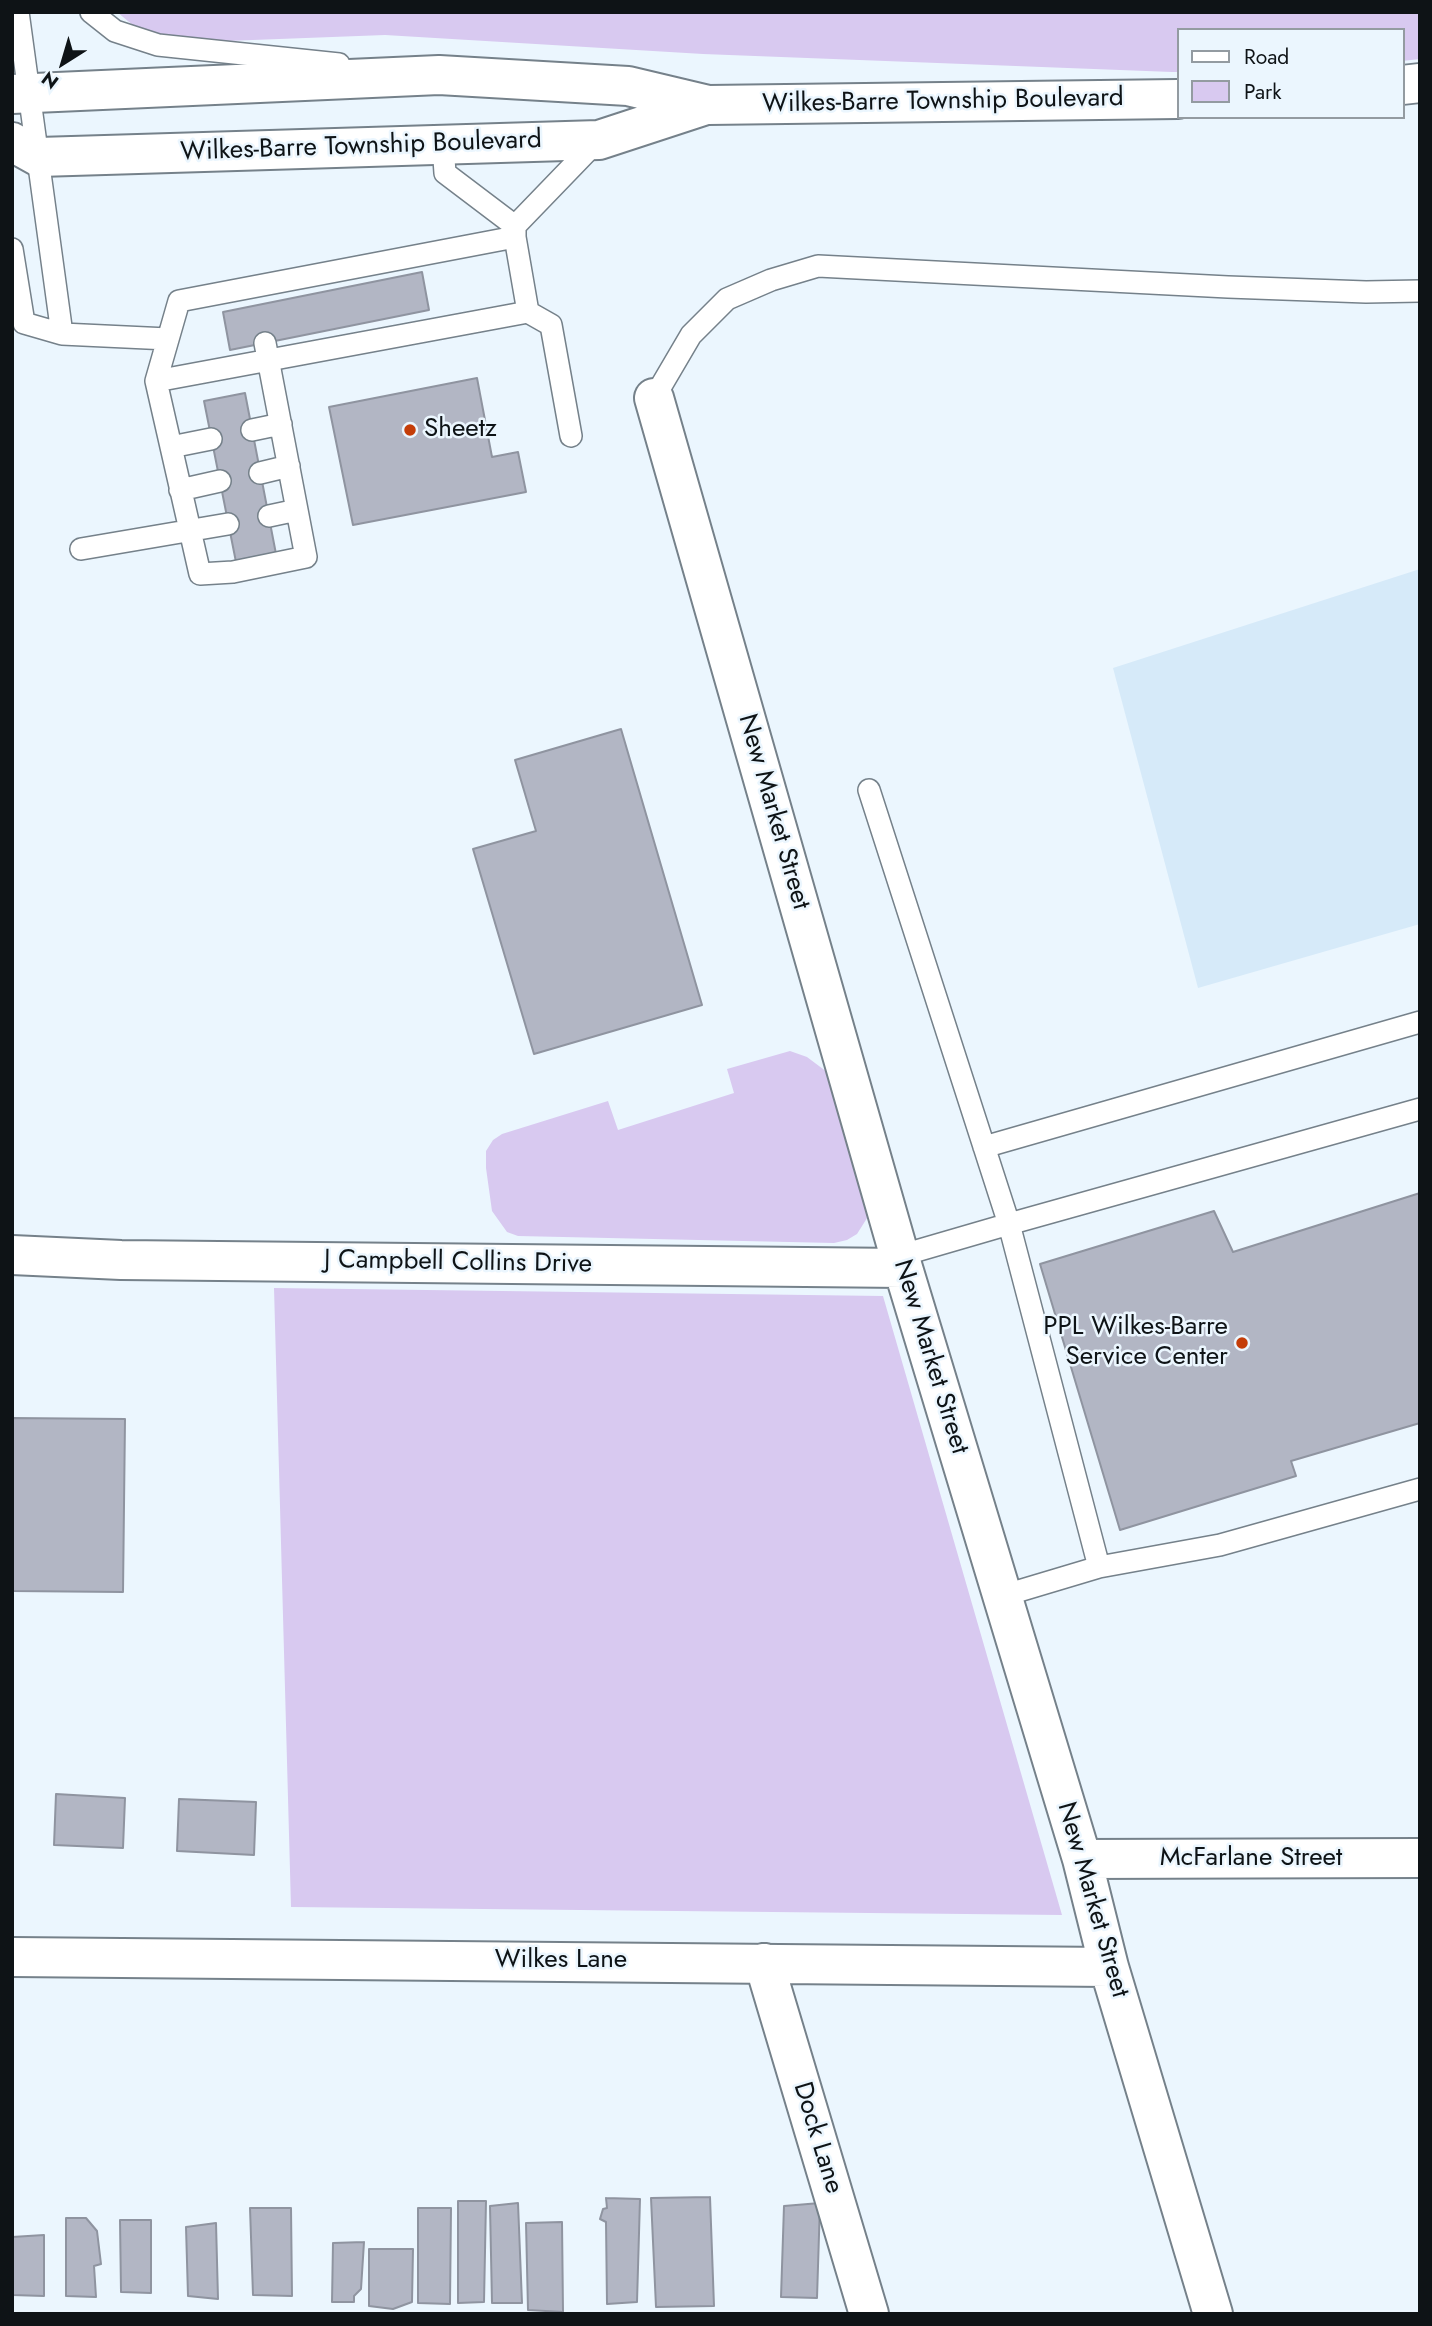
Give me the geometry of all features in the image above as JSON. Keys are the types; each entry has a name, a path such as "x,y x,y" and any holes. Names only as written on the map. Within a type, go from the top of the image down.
{"street":[{"name":"Wilkes-Barre Township Boulevard","path":"21,94 439,75 628,86 708,105 1176,99"},
{"name":"Wilkes-Barre Township Boulevard","path":"26,150 443,145 599,140 708,105"},
{"name":"New Market Street","path":"654,398 901,1262 1082,1859 1109,1966 1213,2314"},
{"name":"J Campbell Collins Drive","path":"12,1255 121,1259 901,1262"},
{"name":"McFarlane Street","path":"1082,1859 1420,1858"},
{"name":"Wilkes Lane","path":"12,1956 1109,1966"},
{"name":"Dock Lane","path":"764,1963 869,2314"}],"lane":[{"path":"18,12 26,150 62,334"},
{"path":"91,12 115,31 158,45 439,75"},
{"path":"267,351 306,556 233,572 200,574 156,381 178,301 255,296 383,271 515,232 599,140"},
{"path":"443,145 446,173 515,232 528,312"},
{"path":"12,249 24,323 62,334 168,340"},
{"path":"654,398 691,335 727,299 771,280 818,266 1228,287 1366,292 1420,291"},
{"path":"156,381 267,351 394,327 528,312 551,325 571,436"},
{"path":"252,430 281,424"},
{"path":"171,447 211,439"},
{"path":"260,474 289,466"},
{"path":"180,490 220,481"},
{"path":"269,516 297,510"},
{"path":"82,549 229,524"},
{"path":"869,790 1009,1224 1099,1567"},
{"path":"984,1147 1420,1021"},
{"path":"901,1262 1009,1224 1420,1109"},
{"path":"1002,1597 1099,1567 1220,1545 1420,1489"}],"shaded area":[{"path":"1420,569 1420,924 1198,988 1113,668"}],"green space":[{"path":"117,12 1420,12 1420,59 1404,61 1404,28 1176,28 1176,72 703,54 385,35 200,42 140,31"},
{"path":"790,1051 807,1057 827,1072 837,1087 869,1215 857,1234 847,1240 834,1243 518,1236 507,1232 492,1211 486,1151 493,1140 502,1134 608,1101 618,1130 734,1093 727,1069"},
{"path":"274,1288 883,1296 1062,1915 291,1907"}],"building":[{"path":"422,272 429,310 230,350 223,312"},
{"name":"Sheetz","path":"477,378 492,457 518,452 526,492 353,525 329,407"},
{"path":"245,393 276,554 236,562 204,401"},
{"path":"621,729 702,1005 534,1054 473,849 536,831 515,760"},
{"name":"PPL Wilkes-Barre Service Center","path":"1420,1193 1420,1423 1291,1461 1296,1476 1120,1530 1040,1264 1214,1211 1233,1252"},
{"path":"12,1418 125,1419 123,1592 12,1591"},
{"path":"56,1794 125,1798 123,1848 54,1845"},
{"path":"179,1799 256,1802 254,1855 177,1851"},
{"path":"710,2197 714,2306 656,2307 651,2198"},
{"path":"606,2198 640,2199 637,2302 607,2304 606,2222 600,2219 603,2209 607,2208"},
{"path":"458,2201 486,2201 484,2302 458,2303"},
{"path":"518,2203 522,2303 492,2303 490,2206"},
{"path":"820,2203 817,2298 781,2297 784,2206"},
{"path":"250,2208 291,2208 292,2296 253,2295"},
{"path":"418,2208 451,2208 450,2304 418,2303"},
{"path":"66,2218 86,2218 97,2231 101,2264 94,2266 96,2297 66,2296"},
{"path":"120,2220 151,2220 151,2293 121,2292"},
{"path":"562,2222 563,2312 528,2310 526,2223"},
{"path":"216,2223 218,2299 188,2296 186,2227"},
{"path":"44,2235 44,2296 12,2295 12,2237"},
{"path":"364,2242 361,2289 354,2296 354,2302 332,2302 333,2243"},
{"path":"369,2249 413,2249 412,2302 393,2309 369,2306"}],"place":[{"name":"Sheetz","path":"410,430"},
{"name":"PPL Wilkes-Barre Service Center","path":"1242,1343"}]}
